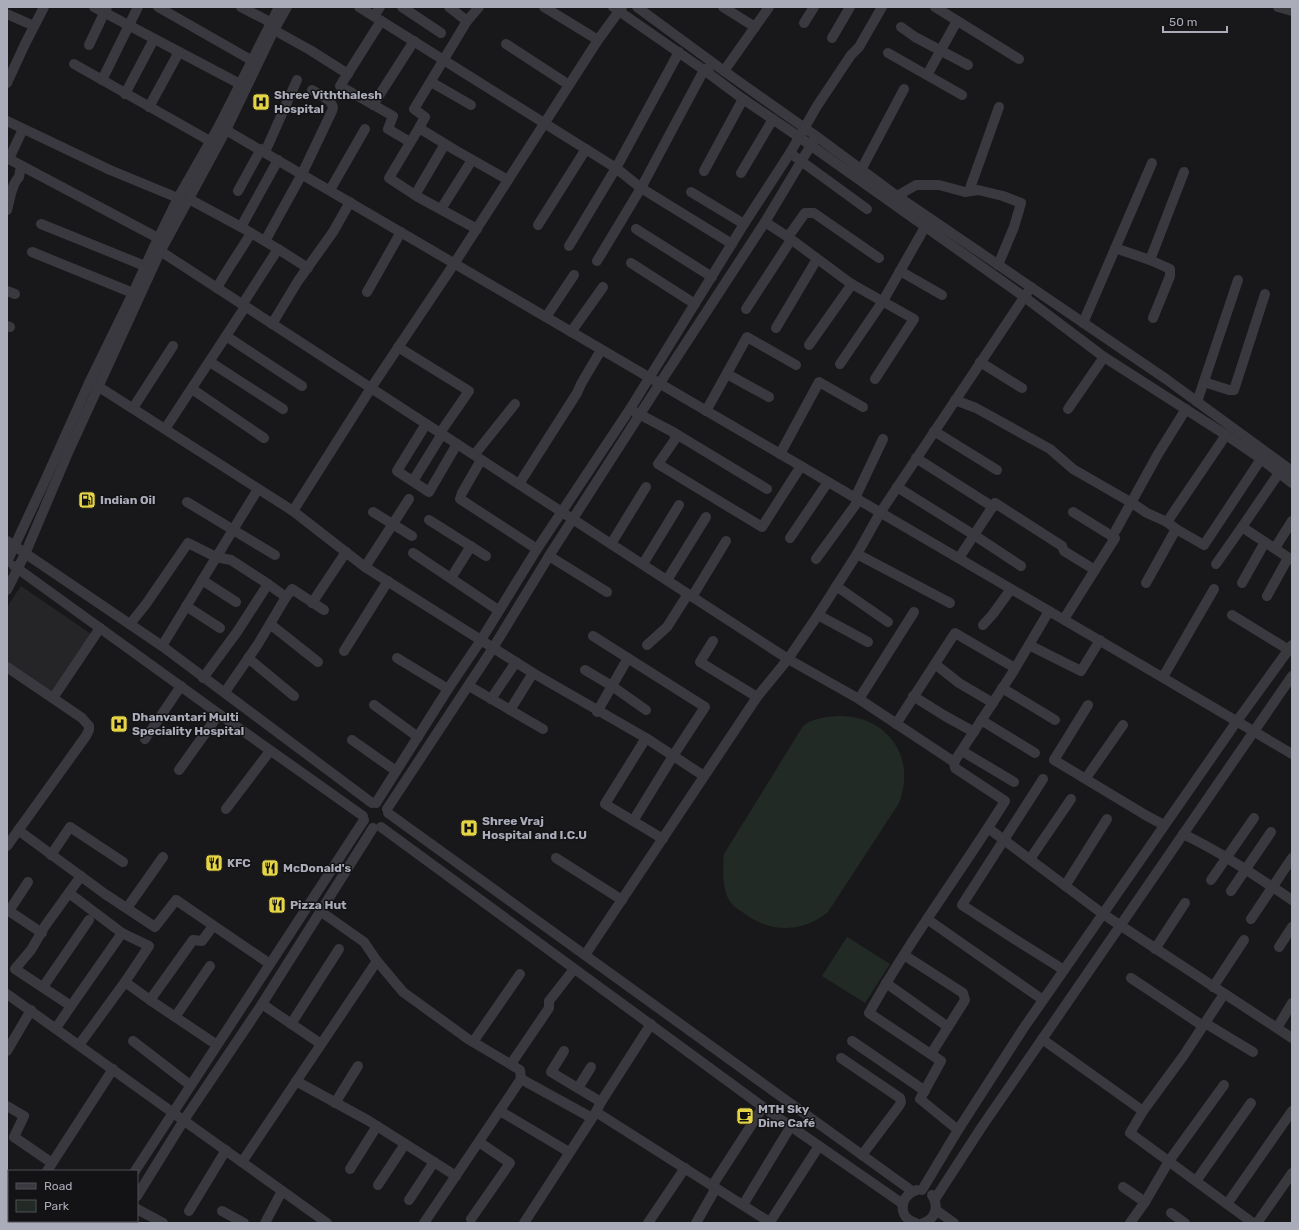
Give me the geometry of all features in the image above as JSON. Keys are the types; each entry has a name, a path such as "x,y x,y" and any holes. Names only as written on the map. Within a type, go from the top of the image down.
{"street":[{"path":"7,83 10,71 44,7"},
{"path":"94,7 106,9 130,26 240,84"},
{"path":"102,80 130,26 138,7"},
{"path":"158,7 171,10 251,60"},
{"path":"241,7 348,74"},
{"path":"279,7 272,26 222,128 145,266 89,383 43,485 10,544 7,561 363,818 366,824 377,828 763,1107 903,1204"},
{"path":"183,198 210,141 222,128 251,60 272,26 287,7"},
{"path":"359,7 616,168 641,188 732,244"},
{"path":"380,7 378,19 340,86 393,116 388,129 410,142"},
{"path":"402,7 441,32"},
{"path":"449,7 467,21"},
{"path":"477,229 415,195 389,178 426,117 414,109 467,21 479,7"},
{"path":"544,7 598,40"},
{"path":"637,7 724,71 802,132 811,146 1023,296 1104,357 1226,435 1292,483"},
{"path":"723,7 755,27"},
{"path":"724,71 769,7"},
{"path":"804,23 814,7"},
{"path":"832,38 850,7"},
{"path":"136,1170 363,818 365,808 374,803 396,771 481,640 498,610 537,549 630,409 802,132 851,55 859,47 882,7"},
{"path":"935,7 1019,59"},
{"path":"1278,7 1292,11"},
{"path":"293,511 371,388 477,229 618,8 743,99 773,119 802,132 816,136 897,196 1197,402 1292,471"},
{"path":"89,45 106,9"},
{"path":"7,14 34,26"},
{"path":"927,75 957,21"},
{"path":"901,27 915,37 968,65"},
{"path":"125,94 154,38"},
{"path":"373,105 414,41"},
{"path":"506,44 569,85"},
{"path":"149,107 179,52"},
{"path":"569,246 616,168 679,52"},
{"path":"888,53 962,95"},
{"path":"74,64 210,141"},
{"path":"597,261 641,188 704,70 715,65"},
{"path":"238,191 263,151 297,80"},
{"path":"431,82 471,105"},
{"path":"861,170 904,89"},
{"path":"265,241 302,174 333,107 330,101 312,90"},
{"path":"704,171 743,99"},
{"path":"969,192 998,107"},
{"path":"741,173 773,119"},
{"path":"7,121 110,170 183,198 241,227 308,268"},
{"path":"23,128 8,159 157,246 244,306 788,659 859,699 954,762"},
{"path":"222,128 1100,640 1292,754"},
{"path":"419,128 508,180"},
{"path":"330,190 365,129"},
{"path":"138,1194 184,1120 262,1004 320,911 377,828 387,821 387,811 469,686 549,556 765,222 802,162 816,136"},
{"path":"415,195 445,144"},
{"path":"538,225 586,149"},
{"path":"790,153 867,209"},
{"path":"241,227 278,160"},
{"path":"441,209 472,160"},
{"path":"1083,323 1152,163"},
{"path":"7,210 13,186 19,177 21,166"},
{"path":"1150,260 1184,172"},
{"path":"897,196 916,185 939,185 965,192 978,190 1003,196 1022,203 1014,227 998,265"},
{"path":"691,192 744,224"},
{"path":"272,324 333,232 350,202"},
{"path":"746,309 804,213 814,213 879,258"},
{"path":"765,222 852,284 914,319 875,379"},
{"path":"42,224 145,266"},
{"path":"840,364 883,301 926,227"},
{"path":"636,229 712,277"},
{"path":"367,292 401,232"},
{"path":"217,288 226,271 251,233"},
{"path":"7,590 26,554 67,455 99,387 157,246"},
{"path":"1115,248 1168,267 1171,272 1153,318"},
{"path":"165,429 210,362 278,249"},
{"path":"32,252 133,293"},
{"path":"776,328 817,259"},
{"path":"631,264 695,304"},
{"path":"900,271 942,295"},
{"path":"546,317 574,275"},
{"path":"1197,402 1238,280"},
{"path":"809,345 852,284"},
{"path":"571,332 603,287"},
{"path":"585,955 757,697 788,659 818,615 857,554 880,513 1023,296 1031,287"},
{"path":"1204,382 1232,391 1234,390 1265,294"},
{"path":"226,336 302,386"},
{"path":"706,411 747,337 796,365"},
{"path":"132,408 173,346"},
{"path":"398,347 469,391 413,481"},
{"path":"519,484 577,393 580,384 601,350"},
{"path":"1068,410 1104,357"},
{"path":"210,362 283,409"},
{"path":"980,362 1022,388"},
{"path":"727,374 769,397"},
{"path":"780,454 819,382 863,407"},
{"path":"89,383 99,387 293,511 365,567 533,674 597,712 646,738 704,776"},
{"path":"192,389 264,438"},
{"path":"954,400 976,408 1050,449 1073,469 1147,513 1167,522 1204,545 1261,459"},
{"path":"515,404 478,457 460,499 537,549"},
{"path":"630,409 673,432 767,489"},
{"path":"1116,530 1158,454 1186,409"},
{"path":"426,424 397,471 428,492 457,444"},
{"path":"934,431 997,470"},
{"path":"673,432 676,438 658,464 762,527 801,466"},
{"path":"1167,522 1226,435"},
{"path":"816,559 857,499 883,439"},
{"path":"916,458 993,507"},
{"path":"1216,564 1279,473"},
{"path":"790,538 828,482"},
{"path":"897,487 1021,566"},
{"path":"611,544 646,488"},
{"path":"162,646 258,489"},
{"path":"365,567 409,499"},
{"path":"187,502 275,555"},
{"path":"959,558 995,503 1062,546 1064,551 1095,570"},
{"path":"642,564 679,505"},
{"path":"373,512 412,536"},
{"path":"1064,619 1115,538 1073,512"},
{"path":"667,580 706,517"},
{"path":"429,520 486,556"},
{"path":"1275,548 1292,521"},
{"path":"1242,527 1290,559 1267,596"},
{"path":"1146,583 1176,529"},
{"path":"647,645 667,627 726,541"},
{"path":"1242,583 1265,542"},
{"path":"130,624 146,604 188,543 216,557 231,560 286,597"},
{"path":"10,544 162,646 203,678 225,692 374,803 380,804 387,811 912,1191"},
{"path":"451,578 471,546"},
{"path":"312,603 346,552"},
{"path":"413,553 498,610"},
{"path":"857,554 950,603"},
{"path":"549,556 607,592"},
{"path":"202,580 236,602"},
{"path":"344,651 388,581"},
{"path":"203,678 237,632 268,584"},
{"path":"836,586 888,622"},
{"path":"225,692 292,589 324,610"},
{"path":"983,625 1011,589"},
{"path":"1163,677 1214,589"},
{"path":"186,606 220,628"},
{"path":"958,1130 920,1099 941,1061 869,1013 886,983 927,919 1006,801 955,768 954,762 993,703 1049,611"},
{"path":"859,699 914,612"},
{"path":"818,615 868,642"},
{"path":"922,1190 958,1130 1043,1000 1237,721 1291,648 1232,615"},
{"path":"270,624 318,662"},
{"path":"53,698 100,628"},
{"path":"896,724 955,633 1015,668"},
{"path":"593,636 705,707 633,821"},
{"path":"1029,645 1081,671 1100,640"},
{"path":"714,641 700,662 757,697"},
{"path":"248,658 294,696"},
{"path":"397,658 448,689"},
{"path":"597,712 628,658"},
{"path":"491,699 516,662"},
{"path":"935,664 958,683 993,703"},
{"path":"7,667 87,722 89,726 86,736 7,846"},
{"path":"585,670 612,686 646,710"},
{"path":"510,710 533,674"},
{"path":"924,1223 934,1216 936,1210 935,1199 981,1128 1292,676"},
{"path":"145,739 181,686"},
{"path":"469,686 543,729"},
{"path":"1002,688 1055,720"},
{"path":"914,696 945,716 974,732"},
{"path":"374,706 418,737"},
{"path":"1088,706 1054,760 1164,825"},
{"path":"179,770 219,714"},
{"path":"982,720 1035,753"},
{"path":"1086,778 1123,724"},
{"path":"646,738 605,804 663,839"},
{"path":"352,740 396,771"},
{"path":"226,809 270,751"},
{"path":"962,751 1014,782"},
{"path":"1043,779 962,905 1064,970"},
{"path":"1030,859 1071,799"},
{"path":"1211,880 1254,818"},
{"path":"1065,886 1108,819"},
{"path":"51,855 70,827 123,862"},
{"path":"988,828 1120,926 1292,1038"},
{"path":"18,830 80,876 155,927 176,900 270,964"},
{"path":"1231,891 1271,832"},
{"path":"1183,834 1204,844 1246,869 1292,900"},
{"path":"127,908 162,857"},
{"path":"556,858 622,900"},
{"path":"1251,919 1292,858"},
{"path":"70,1006 16,969 31,950 80,876"},
{"path":"28,882 8,911 42,933"},
{"path":"69,893 122,933 149,946 79,1045"},
{"path":"1155,949 1185,903"},
{"path":"320,911 364,942 377,961 403,992 473,1042 520,1070 521,1079 424,1223"},
{"path":"927,919 1043,1000"},
{"path":"43,987 89,920"},
{"path":"150,1000 193,940 202,941 213,926"},
{"path":"1279,947 1292,927"},
{"path":"56,1028 122,933"},
{"path":"1213,987 1244,940"},
{"path":"291,1024 339,949"},
{"path":"904,955 963,993 965,1000 931,1054"},
{"path":"242,1162 377,961"},
{"path":"175,1018 210,966"},
{"path":"511,1064 549,1008 549,1001 574,969"},
{"path":"473,1042 520,974"},
{"path":"1131,978 1204,1024 1253,1052"},
{"path":"125,982 175,1018 217,1045"},
{"path":"886,983 948,1027"},
{"path":"7,994 326,1223"},
{"path":"1224,994 1184,1055 1143,1111 1130,1133 1253,1223"},
{"path":"1277,1028 1292,1003"},
{"path":"262,1004 321,1044"},
{"path":"7,1051 31,1010"},
{"path":"524,1223 594,1115 650,1024"},
{"path":"1042,1039 1143,1111"},
{"path":"133,1041 190,1085"},
{"path":"852,1041 925,1091"},
{"path":"564,1051 551,1072 601,1102"},
{"path":"841,1058 900,1098 901,1102 862,1155"},
{"path":"335,1103 358,1066"},
{"path":"578,1088 591,1067"},
{"path":"7,1106 24,1116 14,1137 50,1167 113,1069"},
{"path":"521,1079 594,1115 685,1168 771,1223 819,1146"},
{"path":"296,1081 377,1126 456,1176"},
{"path":"1130,1223 1145,1202 1168,1161 1224,1085"},
{"path":"1196,1182 1251,1104"},
{"path":"701,1221 714,1187 763,1107"},
{"path":"500,1111 569,1152"},
{"path":"1227,1204 1292,1111"},
{"path":"350,1169 377,1126"},
{"path":"743,1205 792,1126"},
{"path":"471,1218 510,1163 479,1142"},
{"path":"378,1186 405,1144"},
{"path":"189,1211 226,1150"},
{"path":"409,1200 434,1162"},
{"path":"648,1223 685,1168"},
{"path":"1256,1223 1292,1173"},
{"path":"1124,1187 1145,1202"},
{"path":"916,1223 908,1219 902,1219 904,1199 912,1191 922,1190 927,1192 935,1199"},
{"path":"265,1223 282,1191"},
{"path":"138,1210 163,1223"},
{"path":"936,1210 954,1223"},
{"path":"222,1211 244,1223"},
{"path":"1170,1213 1185,1223"}],"shaded area":[{"path":"21,586 91,634 51,693 7,663 7,607"}],"green space":[{"path":"838,716 855,718 871,723 884,731 894,742 901,755 904,770 904,786 899,803 828,912 808,924 798,927 787,928 766,925 745,914 729,900 724,883 724,854 803,726 824,717"},
{"path":"847,937 890,964 865,1003 822,976"}],"place":[{"name":"Shree Viththalesh Hospital","path":"261,102"},
{"name":"Indian Oil","path":"87,500"},
{"name":"Dhanvantari Multi Speciality Hospital","path":"119,724"},
{"name":"Shree Vraj Hospital and I.C.U","path":"469,828"},
{"name":"KFC","path":"214,863"},
{"name":"McDonald's","path":"270,868"},
{"name":"Pizza Hut","path":"277,905"},
{"name":"MTH Sky Dine Café","path":"745,1116"}]}
